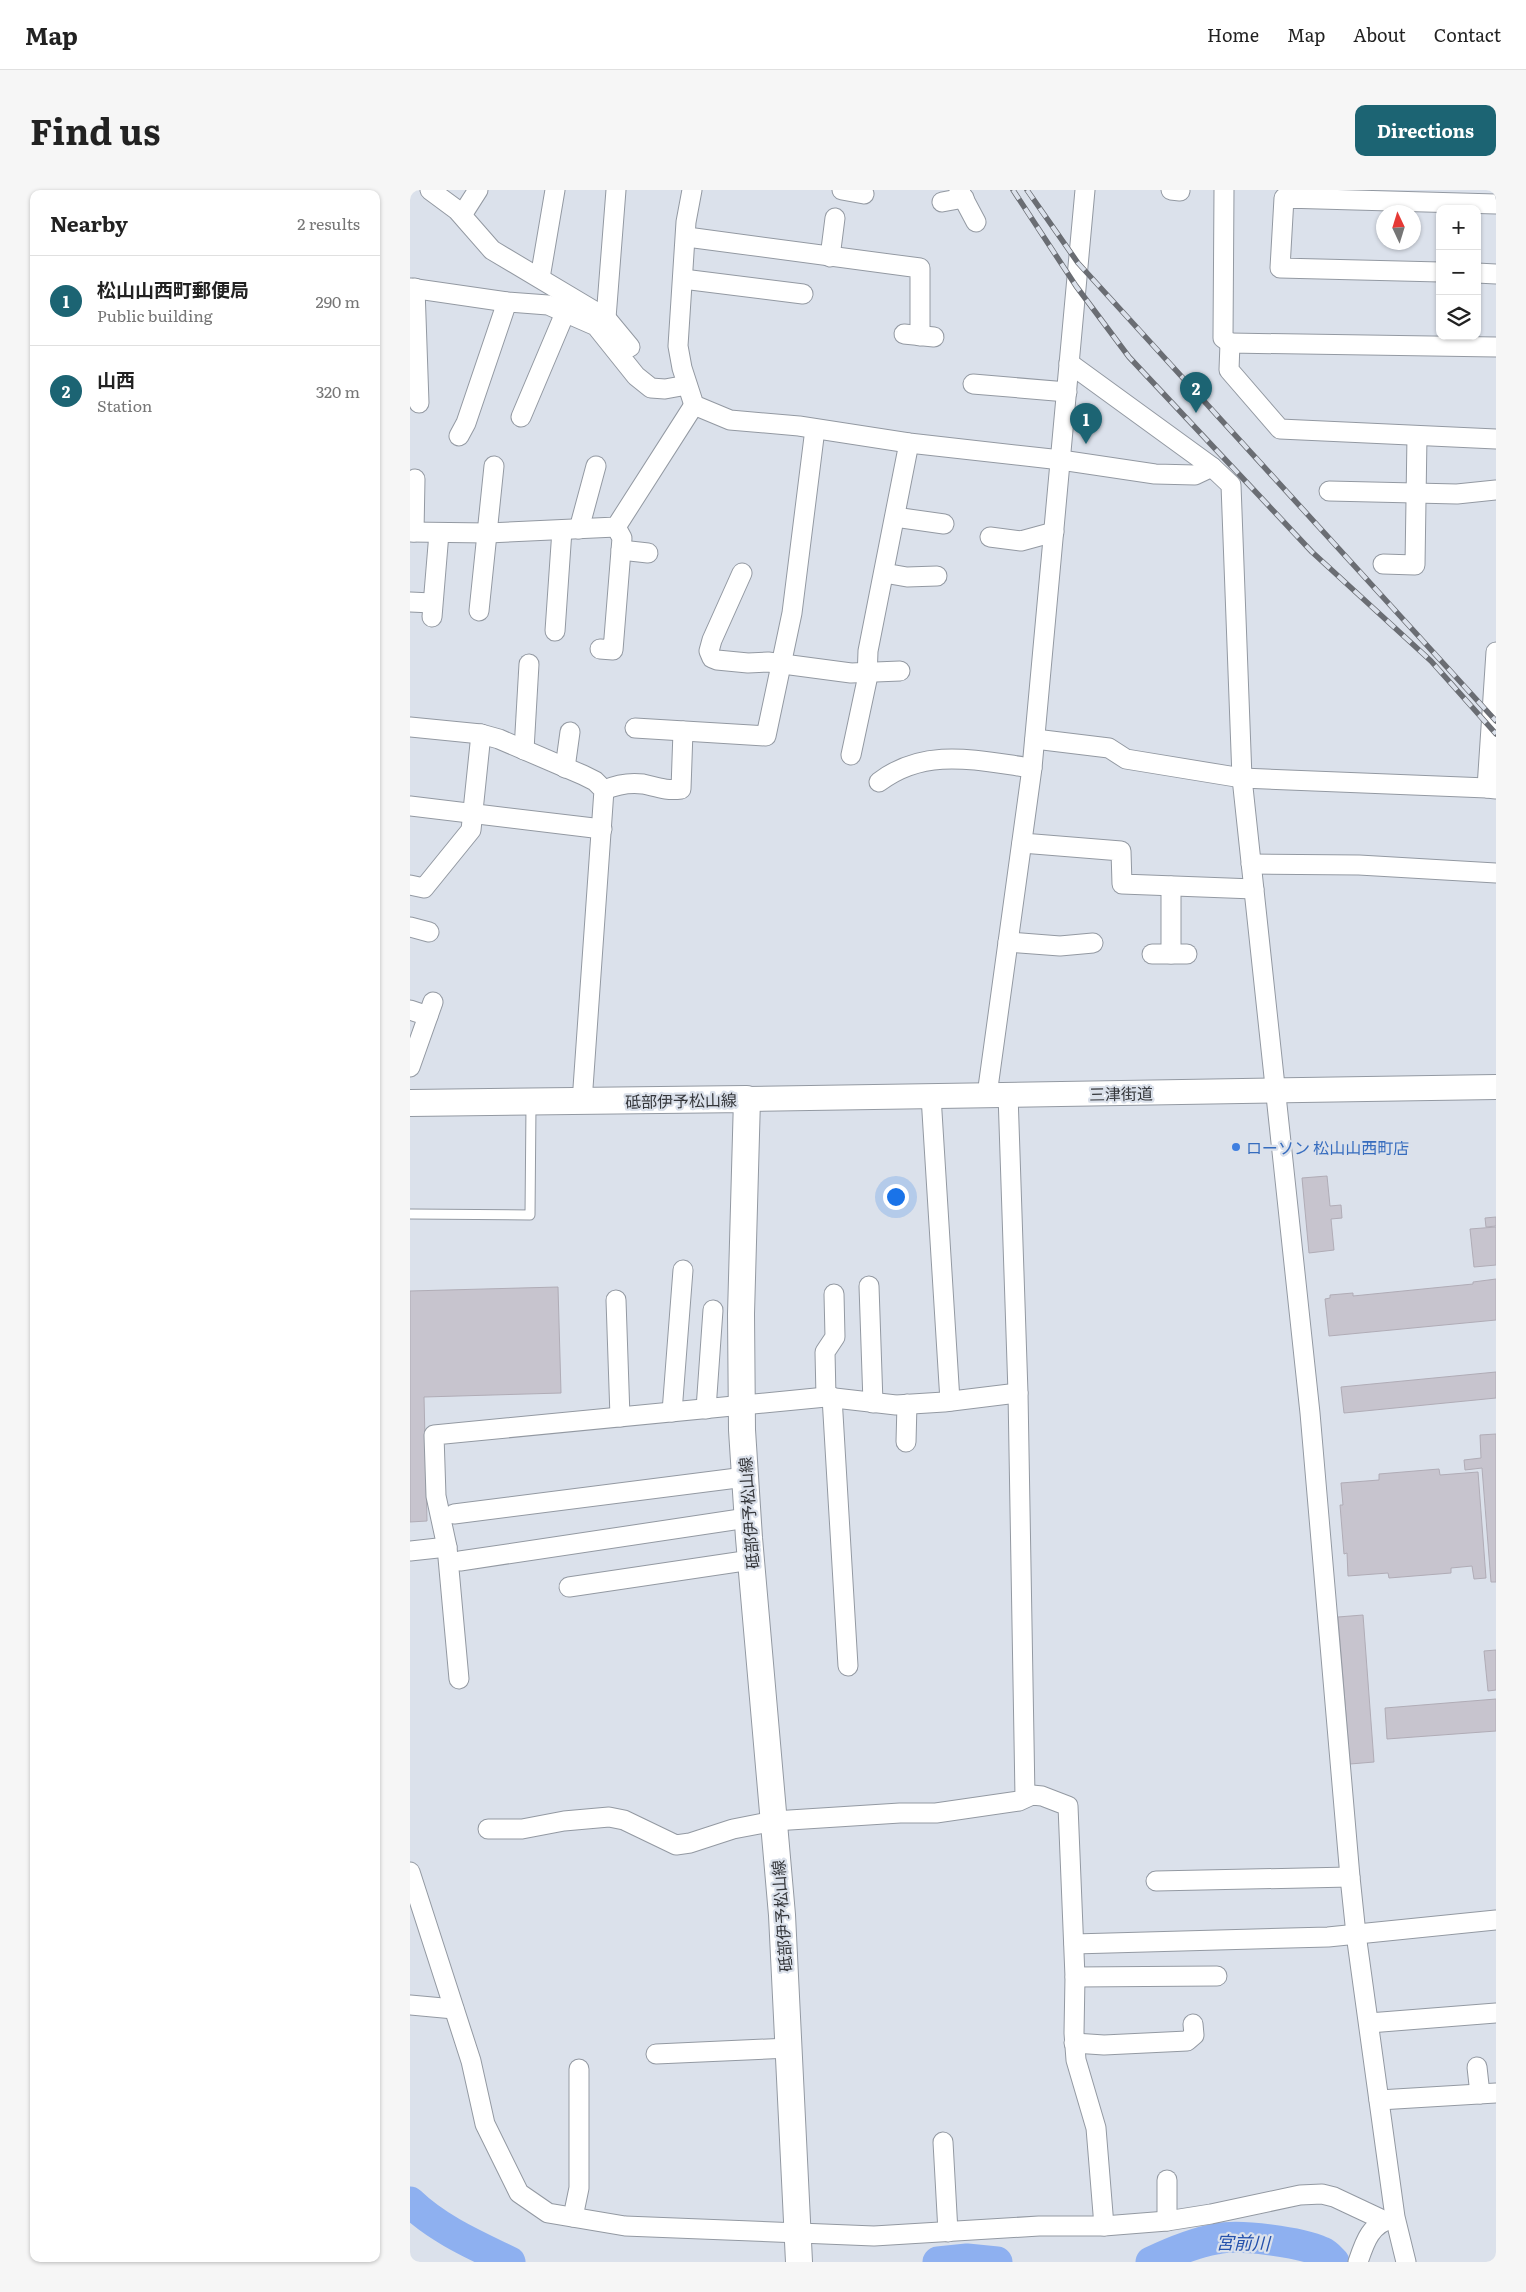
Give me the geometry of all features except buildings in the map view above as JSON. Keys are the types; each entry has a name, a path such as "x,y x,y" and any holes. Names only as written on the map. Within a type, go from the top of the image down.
{"main road":[{"name":"砥部伊予松山線","path":"410,1103 747,1099 741,1314 745,1478 782,1915 799,2262"}],"street":[{"path":"430,190 462,215 492,250 606,318 630,347"},
{"path":"462,215 478,190"},
{"path":"540,278 555,190"},
{"path":"606,318 616,190"},
{"path":"692,190 686,222 687,237 682,279 678,346 694,404 730,420 815,428 910,443 1061,460 1175,477 1194,476 1212,467"},
{"path":"842,190 864,194"},
{"path":"1025,1797 1018,1393 998,1094 1008,942 1035,739 1085,190"},
{"path":"1224,190 1223,338 1230,343 1496,347"},
{"path":"942,202 962,194 976,222"},
{"path":"1436,272 1280,268 1284,198 1496,204"},
{"path":"830,256 835,218"},
{"path":"687,237 920,268 919,336"},
{"path":"1481,274 1496,274"},
{"path":"682,279 804,294"},
{"path":"419,403 413,288 507,302 548,305 596,326 636,376 651,388 665,389 688,385"},
{"path":"460,436 507,302"},
{"path":"521,417 565,312"},
{"path":"1230,343 1229,370 1280,429 1496,439"},
{"path":"1069,363 1212,467 1231,485 1242,778 1310,1413 1350,1877 1379,2100 1389,2219 1406,2262"},
{"path":"973,384 1066,392"},
{"path":"616,527 694,404"},
{"path":"635,728 766,736 792,613 815,428"},
{"path":"1383,564 1415,565 1418,436"},
{"path":"851,755 868,672 868,651 910,443"},
{"path":"479,611 494,466"},
{"path":"555,631 570,529 596,466"},
{"path":"415,479 412,532 488,533 616,527"},
{"path":"1329,491 1457,494 1496,490"},
{"path":"895,517 944,524"},
{"path":"600,649 613,650 622,538 616,527"},
{"path":"990,537 1020,541 1054,532"},
{"path":"410,602 432,610 439,533"},
{"path":"621,550 648,553"},
{"path":"742,573 712,640 710,651 712,658 748,663 782,664 834,672 900,670"},
{"path":"884,573 907,577 937,576"},
{"path":"1035,739 1109,748 1126,759 1242,778 1491,789 1496,652"},
{"path":"524,750 529,664"},
{"path":"410,727 481,734 566,768 595,782 604,790"},
{"path":"604,790 618,785 630,784 643,784 667,790 681,789 683,731"},
{"path":"566,768 570,732"},
{"path":"410,885 424,888 471,830 481,734"},
{"path":"879,782 893,771 908,764 933,760 970,760 1032,768"},
{"path":"582,1102 604,790"},
{"path":"410,806 602,829"},
{"path":"1022,843 1121,851 1122,884 1254,889"},
{"path":"1251,864 1359,865 1496,874"},
{"path":"1152,954 1179,954 1171,886"},
{"path":"410,927 430,932"},
{"path":"1008,942 1060,946 1093,943"},
{"path":"410,1010 431,1009 410,1067"},
{"name":"三津街道","path":"747,1099 1496,1087"},
{"path":"931,1096 950,1401"},
{"path":"672,1412 683,1270"},
{"path":"869,1286 874,1403"},
{"path":"834,1294 835,1337 825,1352 829,1397 849,1538 842,1655"},
{"path":"618,1300 626,1352 620,1417"},
{"path":"706,1409 713,1310"},
{"path":"459,1679 457,1559 436,1496 434,1435 829,1397 874,1403 906,1404 1018,1393"},
{"path":"906,1404 906,1442"},
{"path":"454,1514 745,1478"},
{"path":"410,1552 457,1559 747,1518"},
{"path":"568,1587 751,1560"},
{"path":"488,1829 522,1829 564,1821 608,1817 624,1820 676,1845 690,1844 733,1829 774,1821 900,1813 936,1813 1018,1801 1025,1797 1042,1796 1068,1806 1075,1977 1074,2043 1079,2076 1096,2128 1104,2226"},
{"path":"410,1872 471,2061 485,2124 519,2193 548,2213 625,2226 874,2236 1038,2226 1104,2226 1167,2221 1188,2219 1300,2195 1322,2194 1389,2219"},
{"path":"1156,1881 1350,1877"},
{"path":"1074,1944 1328,1937 1496,1920"},
{"path":"1075,1977 1217,1976"},
{"path":"410,2005 454,2009"},
{"path":"1368,2024 1496,2012"},
{"path":"1074,2043 1104,2045 1186,2041 1194,2035 1193,2024"},
{"path":"656,2054 789,2048"},
{"path":"1379,2100 1488,2093 1477,2067"},
{"path":"573,2217 579,2188 572,2148 580,2069"},
{"path":"945,2142 948,2232"},
{"path":"1167,2180 1167,2221"},
{"path":"1358,2262 1366,2238 1373,2229 1389,2219"}],"lane":[{"path":"410,1214 530,1215 531,1102"}],"waterway":[{"name":"宮前川","path":"410,2202 445,2228 470,2243 510,2262"},
{"name":"宮前川","path":"1151,2262 1199,2243 1227,2238 1254,2238 1300,2245 1324,2253 1334,2262"},
{"name":"宮前川","path":"938,2262 967,2259 997,2262"}],"railway":[{"path":"1013,190 1076,286 1129,357 1312,552 1431,661 1496,734"},
{"path":"1027,190 1078,263 1496,721"}],"place":[{"name":"山西","path":"1196,413"},
{"name":"松山山西町郵便局","path":"1086,444"},
{"name":"ローソン 松山山西町店","path":"1236,1147"}]}
